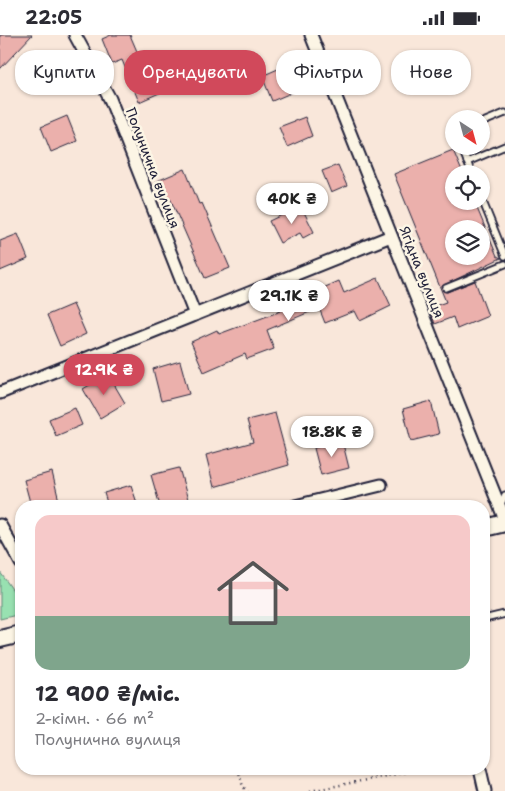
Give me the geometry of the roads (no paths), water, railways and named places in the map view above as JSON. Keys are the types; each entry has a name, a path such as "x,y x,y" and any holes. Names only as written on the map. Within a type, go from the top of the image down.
{"main road":[{"path":"490,526 505,522"},
{"path":"0,639 15,635"}],"street":[{"name":"Полунична вулиця","path":"75,35 110,99 195,315"},
{"name":"Ягідна вулиця","path":"311,35 505,522"},
{"path":"0,393 392,236"},
{"path":"320,500 381,485"},
{"path":"0,525 15,552"},
{"path":"481,775 485,791"}],"lane":[{"path":"490,119 505,113"},
{"path":"467,162 505,146"},
{"path":"464,155 468,165"},
{"path":"486,210 505,256"},
{"path":"446,288 505,264"},
{"path":"500,506 505,495"},
{"path":"490,618 505,614"}]}
